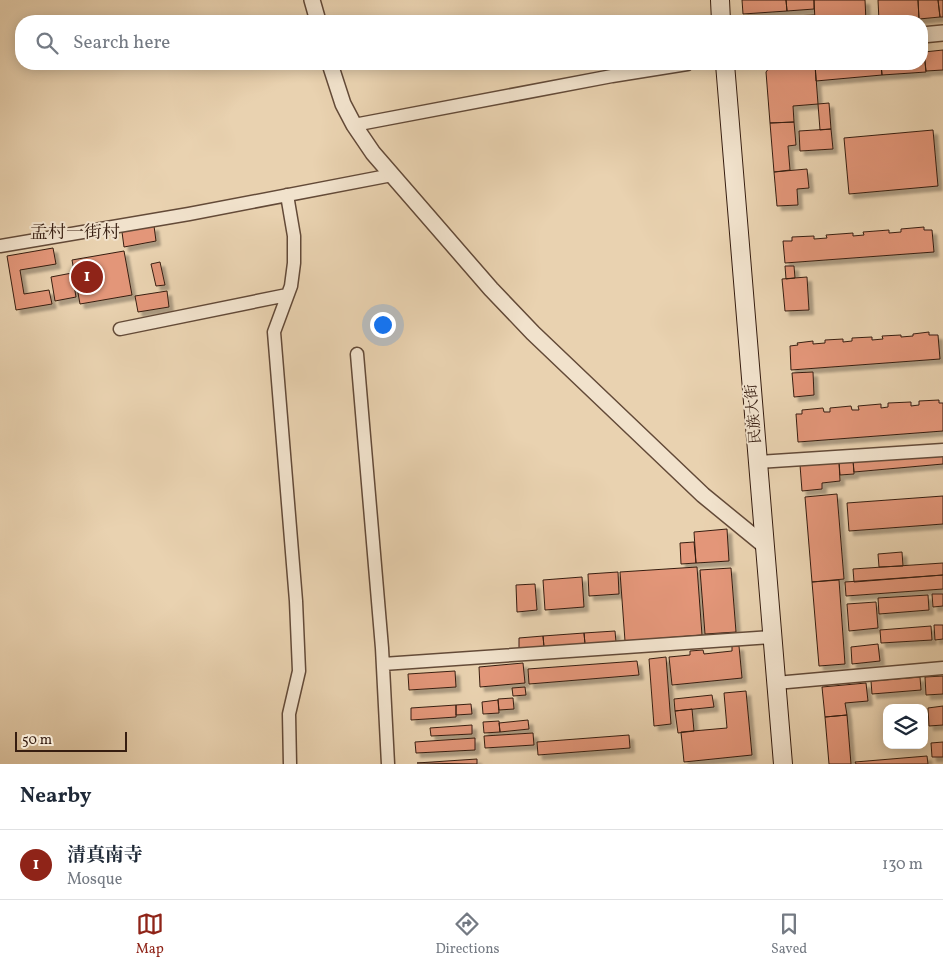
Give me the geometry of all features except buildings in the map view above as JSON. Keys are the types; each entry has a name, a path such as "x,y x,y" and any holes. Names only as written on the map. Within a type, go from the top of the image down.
{"main road":[{"path":"720,0 721,15"},
{"name":"民族大街","path":"725,70 783,764"}],"street":[{"path":"312,0 316,15"},
{"path":"928,34 943,33"},
{"path":"332,70 343,104 354,125 374,153 491,289 532,333 704,495 764,545"},
{"path":"354,125 650,70"},
{"path":"0,246 189,214 392,175"},
{"path":"287,195 294,236 294,263 291,286 274,332 299,671 289,714 290,764"},
{"path":"120,330 287,296"},
{"path":"357,354 383,664 388,764"},
{"path":"757,462 943,450"},
{"path":"383,664 772,637"},
{"path":"776,683 943,668"}],"place":[{"name":"清真南寺","path":"87,277"}],"district":[{"name":"孟村一街村","path":"75,232"}]}
